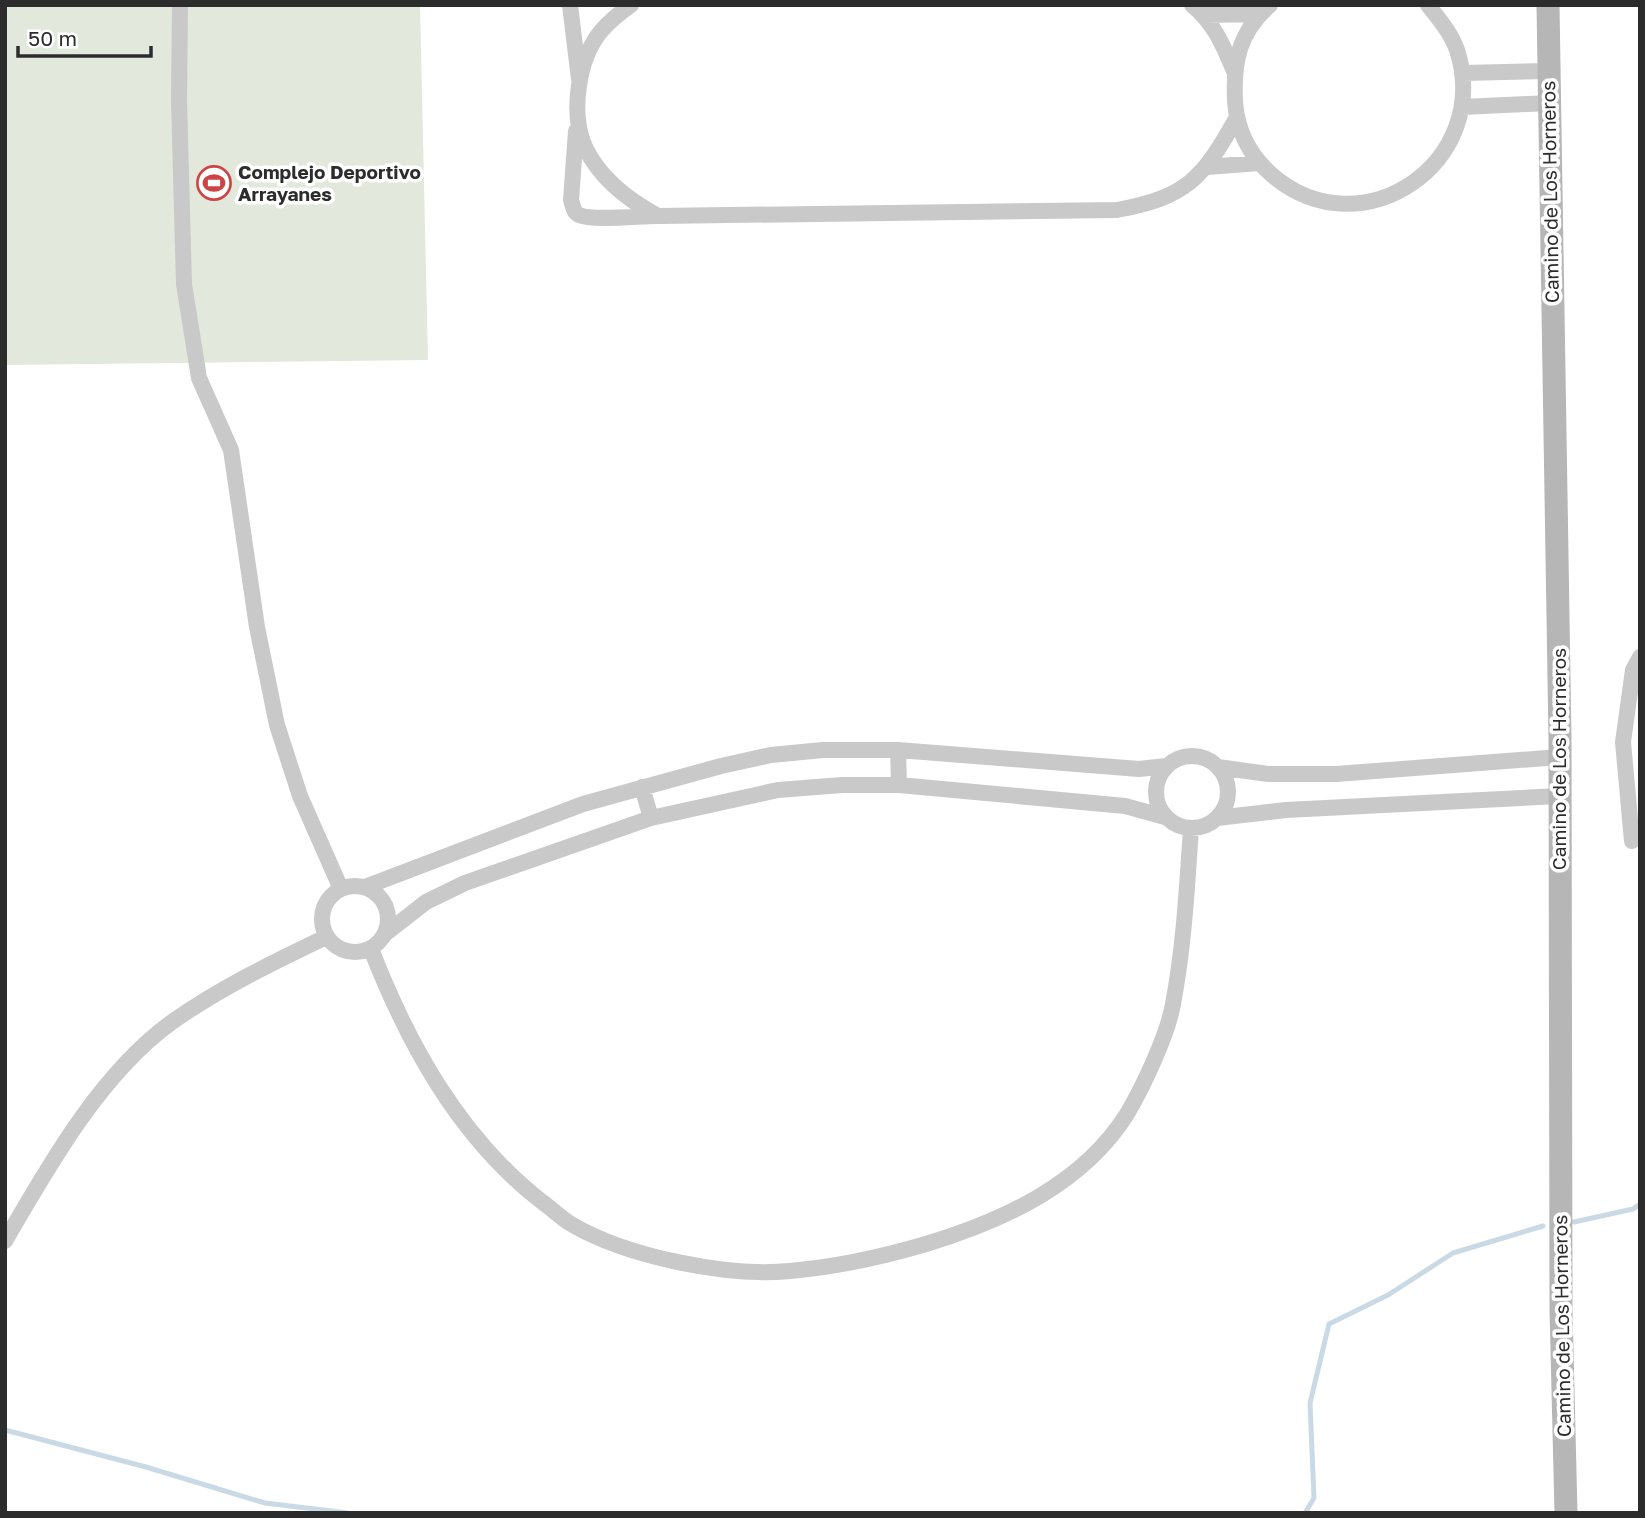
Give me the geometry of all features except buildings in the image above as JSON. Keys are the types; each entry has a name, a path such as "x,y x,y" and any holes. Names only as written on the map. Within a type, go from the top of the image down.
{"street":[{"path":"180,5 179,100 184,284 199,378 231,450 257,627 277,725 300,796 341,889"},
{"path":"570,5 579,85 571,200 574,210 580,215 595,217 1117,210 1149,204 1182,190 1207,167 1236,119"},
{"path":"1265,10 1243,41 1234,71 1236,119 1245,142 1259,163 1287,188 1322,202 1360,204 1396,194 1428,173 1450,143 1462,107 1463,73 1456,47 1444,24 1428,5"},
{"name":"Camino de Los Horneros","path":"1548,5 1560,757 1561,1309 1566,1513"},
{"path":"579,85 588,54 601,31 625,7"},
{"path":"1198,10 1265,10"},
{"path":"1198,10 1220,38 1234,71"},
{"path":"1463,73 1548,71"},
{"path":"1462,107 1549,103"},
{"path":"578,114 585,146 603,174 630,201 658,216"},
{"path":"1207,167 1259,163"},
{"path":"1632,841 1623,742 1633,670 1640,657"},
{"path":"1166,817 1125,806 899,785 842,785 778,790 651,818 465,883 426,902 385,934 371,949 351,953 333,945 322,926 321,915 325,904 341,889 349,886 365,887 583,804 771,755 823,750 898,750 1139,769 1166,766 1183,757 1192,756 1202,757 1218,767 1268,774 1336,774 1560,757"},
{"path":"898,750 899,785"},
{"path":"1166,766 1155,792 1160,810 1173,823 1191,828 1200,828 1217,818 1234,814 1559,796"},
{"path":"1217,818 1227,802 1228,793 1227,783 1218,767"},
{"path":"642,787 651,818"},
{"path":"371,949 393,1003 420,1055 452,1107 492,1157 526,1189 571,1224 618,1245 651,1255 673,1261 737,1270 788,1272 852,1263 961,1234 1007,1214 1057,1186 1098,1152 1127,1114 1148,1074 1173,1007 1191,828"},
{"path":"365,887 374,892 386,906 388,925 385,934"},
{"path":"5,1241 76,1124 126,1064 171,1023 247,977 326,937"}],"shaded area":[{"name":"Complejo Deportivo Arrayanes","path":"5,5 420,5 428,360 5,365"}],"waterway":[{"path":"1574,1222 1633,1209 1640,1204"},
{"path":"1305,1513 1314,1498 1310,1403 1329,1324 1388,1295 1453,1253 1543,1226"},
{"path":"5,1430 146,1467 265,1503 348,1513"}],"place":[{"name":"Complejo Deportivo Arrayanes","path":"214,183"}]}
